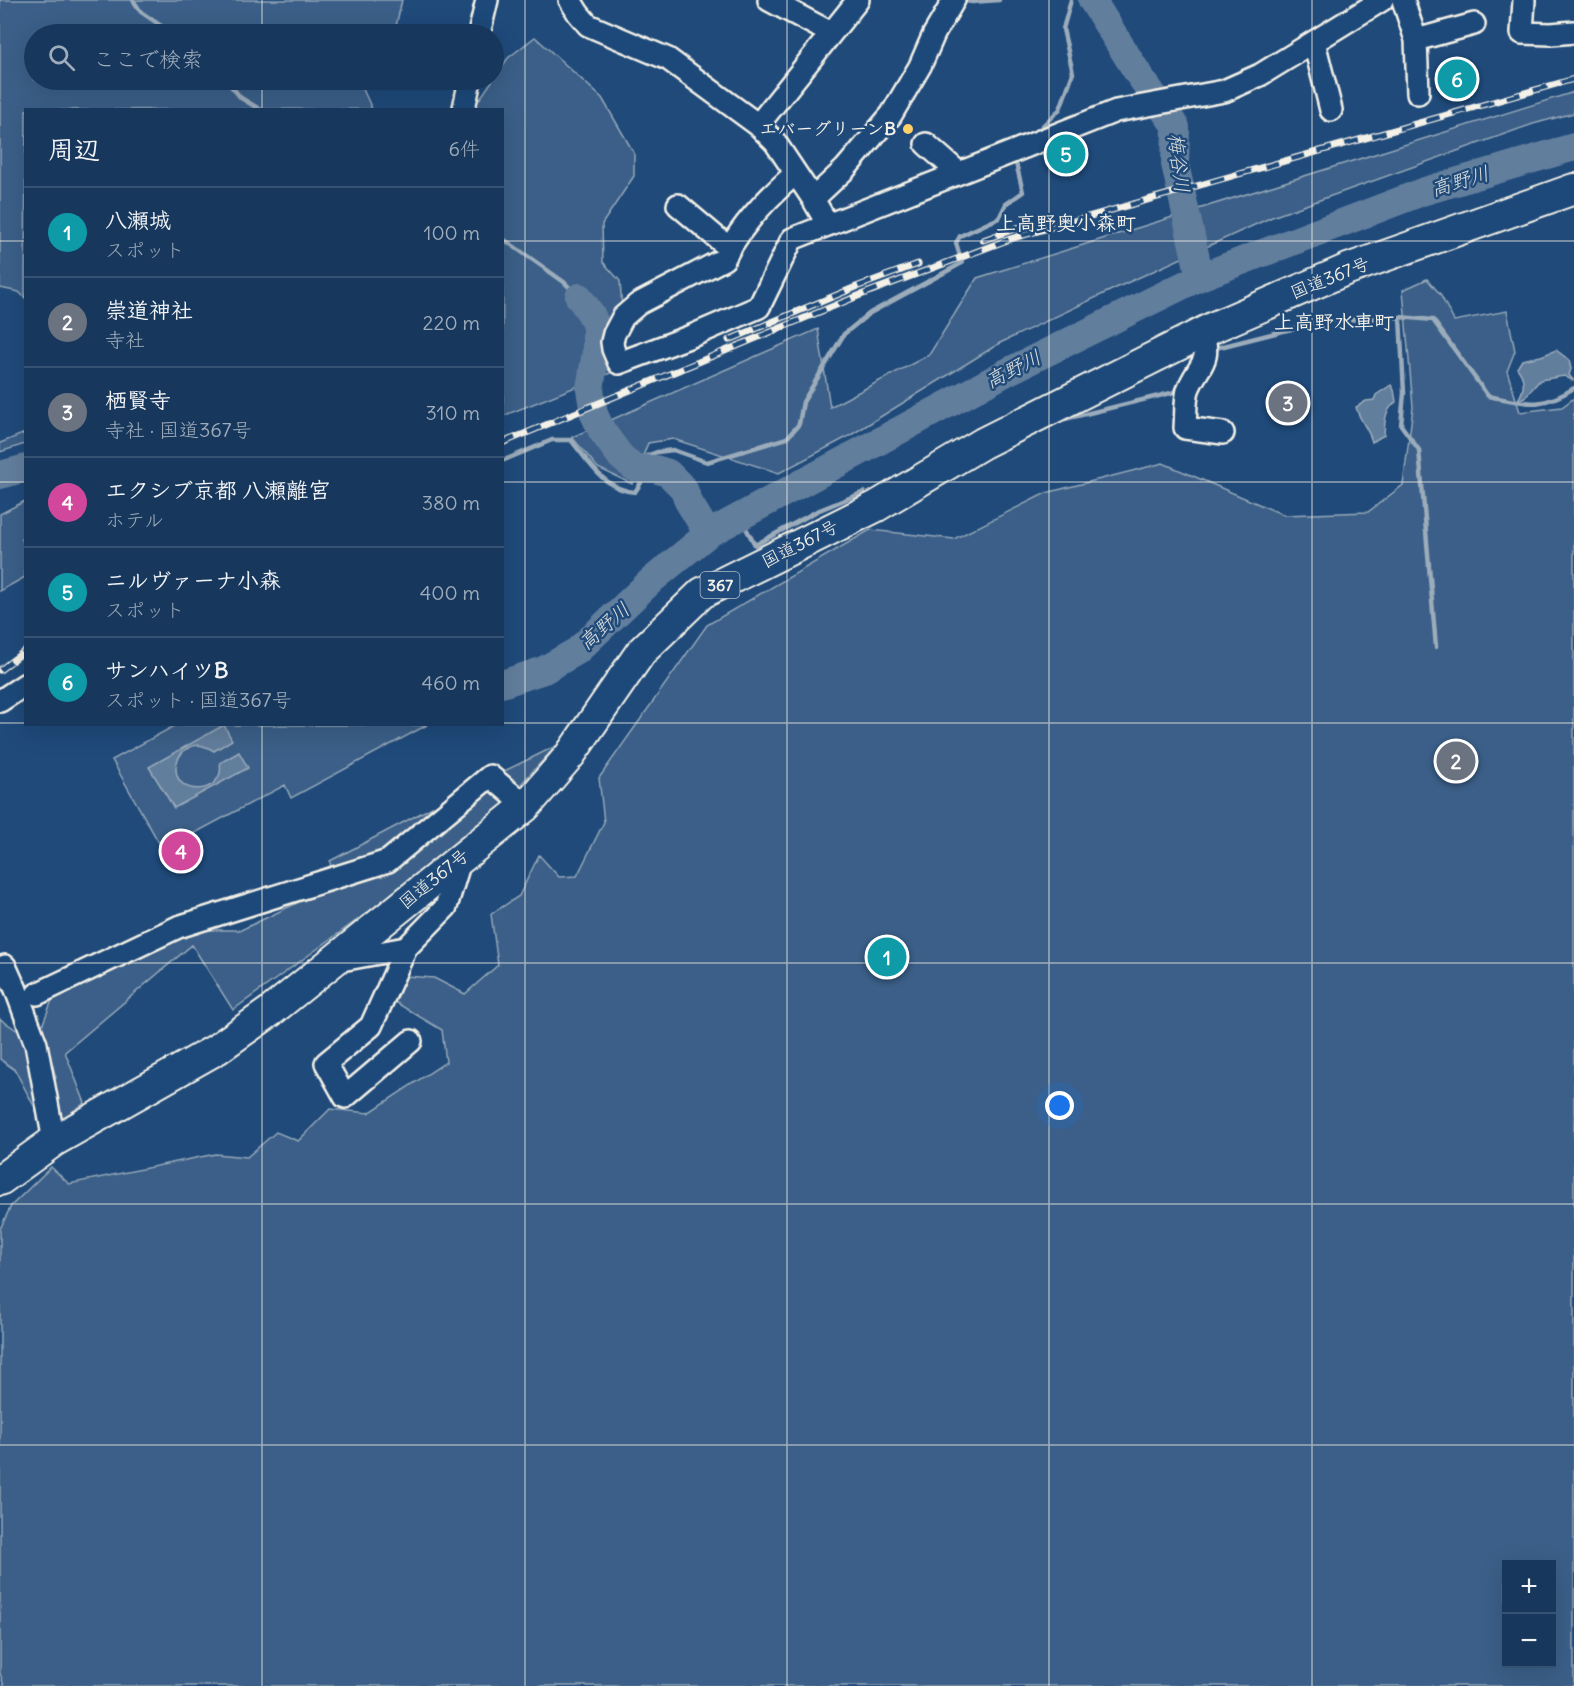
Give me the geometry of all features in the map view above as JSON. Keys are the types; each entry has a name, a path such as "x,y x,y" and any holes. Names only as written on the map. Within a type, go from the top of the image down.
{"highway":[{"name":"国道367号","path":"0,1180 54,1141 217,1049 271,1011 526,806 570,754 641,652 702,593 877,506 983,443 1202,333 1348,269 1574,189"}],"street":[{"path":"481,24 487,0"},
{"path":"570,0 588,25 668,59 758,125 775,142 828,225"},
{"path":"769,0 831,33"},
{"path":"758,125 858,0"},
{"path":"795,174 765,200 729,248 724,259 638,304 623,317 612,342 619,363 694,335 759,307 792,239 1116,111 1224,91 1260,75 1382,0"},
{"path":"1403,0 1416,40 1418,93"},
{"path":"1524,0 1522,33 1574,32"},
{"path":"813,199 845,169 891,115 920,66 934,34 953,2"},
{"path":"1416,40 1474,24"},
{"path":"1314,42 1330,110"},
{"path":"464,108 468,90"},
{"path":"926,144 959,173"},
{"path":"678,205 729,248"},
{"path":"1202,333 1206,345 1203,366 1188,391 1185,428 1223,434"},
{"path":"0,701 24,685"},
{"path":"54,1141 36,1044 22,996 178,927 388,861 490,776 526,806"},
{"path":"411,1041 345,1097 326,1063 371,1026 406,948 446,907 461,858"},
{"path":"331,962 406,948"}],"shaded area":[{"path":"0,0 402,0 396,24 24,24 24,90 363,90 372,108 24,108 24,297 19,292 0,288"},
{"path":"535,37 602,98 634,153 634,176 602,224 603,262 620,281 624,336 623,368 504,416 504,108 473,108 486,90 504,90 504,64"},
{"path":"1574,92 1574,113 1533,124 1272,217 1000,343 851,435 779,473 673,439 648,443 632,484 598,468 572,437 818,329 830,407 929,355 977,278"},
{"path":"1427,279 1440,294 1454,321 1507,311 1515,351 1507,371 1520,412 1562,407 1574,398 1574,1686 4,1686 0,1673 0,1229 11,1206 51,1167 69,1184 215,1154 247,1157 276,1132 298,1141 330,1109 369,1113 446,1062 442,1030 393,1001 405,976 434,978 465,994 498,965 491,914 519,896 539,855 559,877 577,876 604,822 599,778 707,625 870,530 954,539 1046,493 1163,463 1284,515 1368,512 1403,485 1413,407 1403,290"},
{"path":"1556,350 1569,360 1571,369 1569,375 1574,381 1564,376 1540,380 1525,397 1517,401 1523,389 1522,376 1517,368 1522,360"},
{"path":"1391,385 1396,402 1387,413 1384,435 1372,442 1356,407 1366,401 1374,400 1376,395"},
{"path":"24,433 24,444 0,452 0,443"},
{"path":"24,502 24,538 22,539 24,578 0,591 0,514"},
{"path":"174,726 425,726 291,798 285,785 163,850 112,760"},
{"path":"225,726 232,740 214,751 198,745 191,746 180,756 176,767 178,777 183,784 191,788 200,789 208,786 216,781 220,773 220,763 239,752 248,768 174,808 149,767"},
{"path":"556,746 500,807 386,899 233,1010 192,945 65,1052 85,1103 46,1129 15,1070 0,1059 0,1019 18,1031 38,1081 56,1078 42,1026 54,995 192,930 241,930 332,886 330,861 459,793"}],"waterway":[{"path":"133,0 141,12 158,24"},
{"path":"961,0 972,2 999,0"},
{"path":"1035,133 1060,109 1073,73 1063,29 1071,0"},
{"name":"梅谷川","path":"1092,0 1139,75 1176,127 1175,164 1200,277"},
{"path":"234,90 241,98 258,108"},
{"name":"高野川","path":"504,683 544,670 577,651 652,580 708,534 1007,372 1200,277 1425,191 1574,147"},
{"path":"504,460 552,440 571,440 591,466 606,480 614,486 635,492 642,481 643,457 657,452 673,450 707,462 787,438 799,424 803,402 844,334 870,313 962,263 956,243 960,236 999,218 1006,204 1023,192 1016,163"},
{"path":"504,239 564,282 579,297"},
{"path":"579,297 596,326 596,352 590,389 594,414 602,431 621,457 635,468 655,469 668,473 684,489 688,501 708,534"},
{"path":"1400,317 1404,393 1401,425 1419,450 1436,647"},
{"path":"1212,349 1323,321 1400,317 1433,320 1488,396 1532,403 1552,400 1574,388"},
{"path":"1065,419 1175,392 1182,381"},
{"name":"高野川","path":"0,475 24,469"},
{"path":"740,517 755,545 817,511 864,492"}],"railway":[{"path":"504,442 858,296 1010,239 1574,79"},
{"path":"983,240 1023,226"},
{"path":"729,340 918,264"},
{"path":"0,670 24,652"}],"place":[{"name":"サンハイツB","path":"1457,79"},
{"name":"エバーグリーンB","path":"908,129"},
{"name":"ニルヴァーナ小森","path":"1066,154"},
{"name":"栖賢寺","path":"1288,403"},
{"name":"崇道神社","path":"1456,761"},
{"name":"エクシブ京都 八瀬離宮","path":"181,851"},
{"name":"八瀬城","path":"887,957"}],"district":[{"name":"上高野奥小森町","path":"1066,223"},
{"name":"上高野水車町","path":"1334,322"}]}
